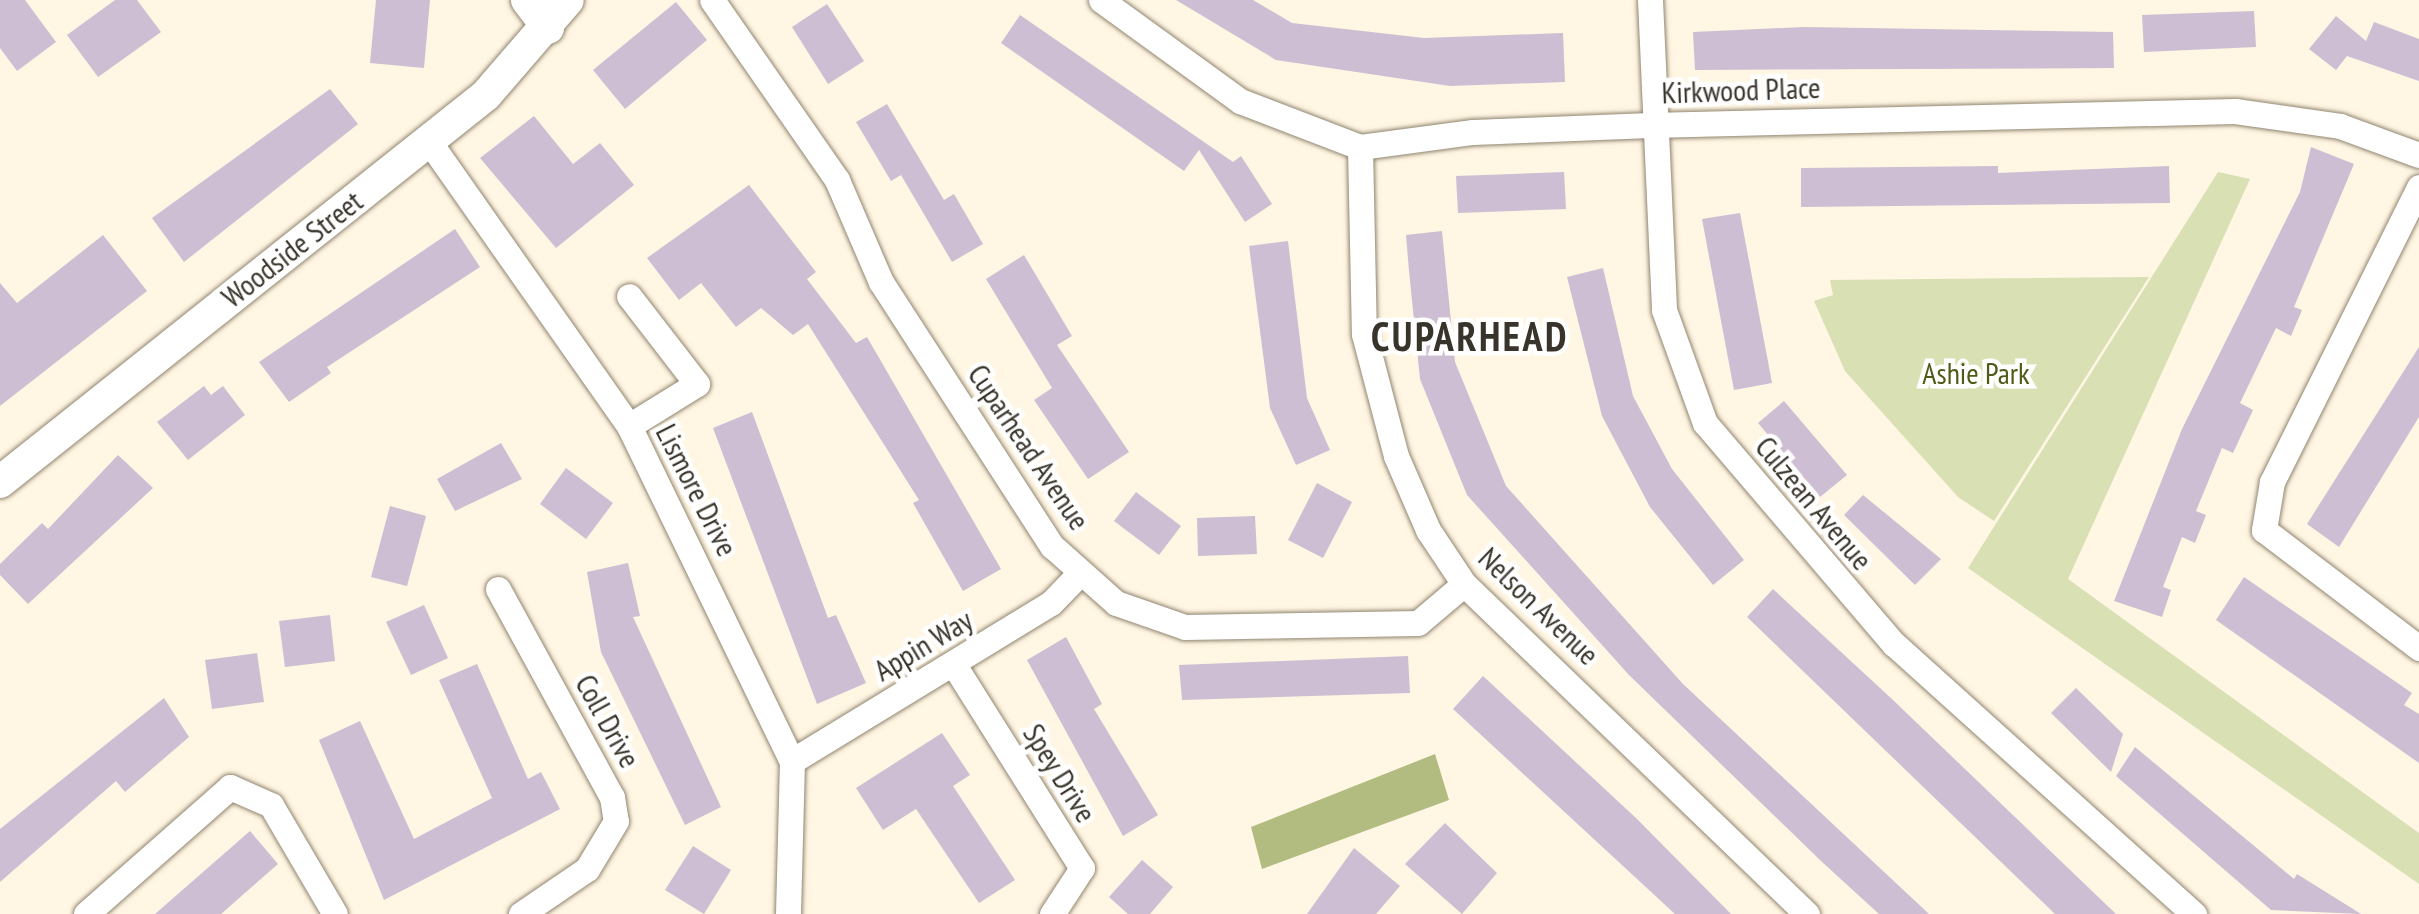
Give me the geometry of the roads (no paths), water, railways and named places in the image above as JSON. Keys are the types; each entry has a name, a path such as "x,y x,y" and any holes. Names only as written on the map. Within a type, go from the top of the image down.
{"street":[{"path":"528,0 548,28"},
{"name":"Woodside Street","path":"0,482 486,95 548,28 568,0"},
{"name":"Cuparhead Avenue","path":"712,0 837,180 882,282 1052,546 1080,574 1150,621 1185,628 1418,622 1464,584"},
{"name":"Kirkwood Place","path":"1101,0 1240,101 1360,148 1473,132 2235,111 2340,126 2419,155"},
{"name":"Culzean Avenue","path":"1650,0 1650,125 1664,310 1706,423 1894,644 2194,914"},
{"name":"Lismore Drive","path":"428,140 628,426 792,761 788,914"},
{"name":"Nelson Avenue","path":"1360,148 1364,334 1396,456 1428,530 1464,584 1807,914"},
{"path":"2419,187 2272,482 2264,530 2272,543 2419,648"},
{"path":"628,296 697,384 628,426"},
{"name":"Appin Way","path":"792,761 954,665 1051,602 1080,574"},
{"name":"Coll Drive","path":"498,589 612,797 616,821 587,869 521,914"},
{"name":"Spey Drive","path":"954,665 1082,868 1052,914"},
{"path":"86,914 230,787 271,805 334,914"}],"district":[{"name":"CUPARHEAD","path":"1470,336"}],"park label":[{"name":"Ashie Park","path":"1976,373"}]}
